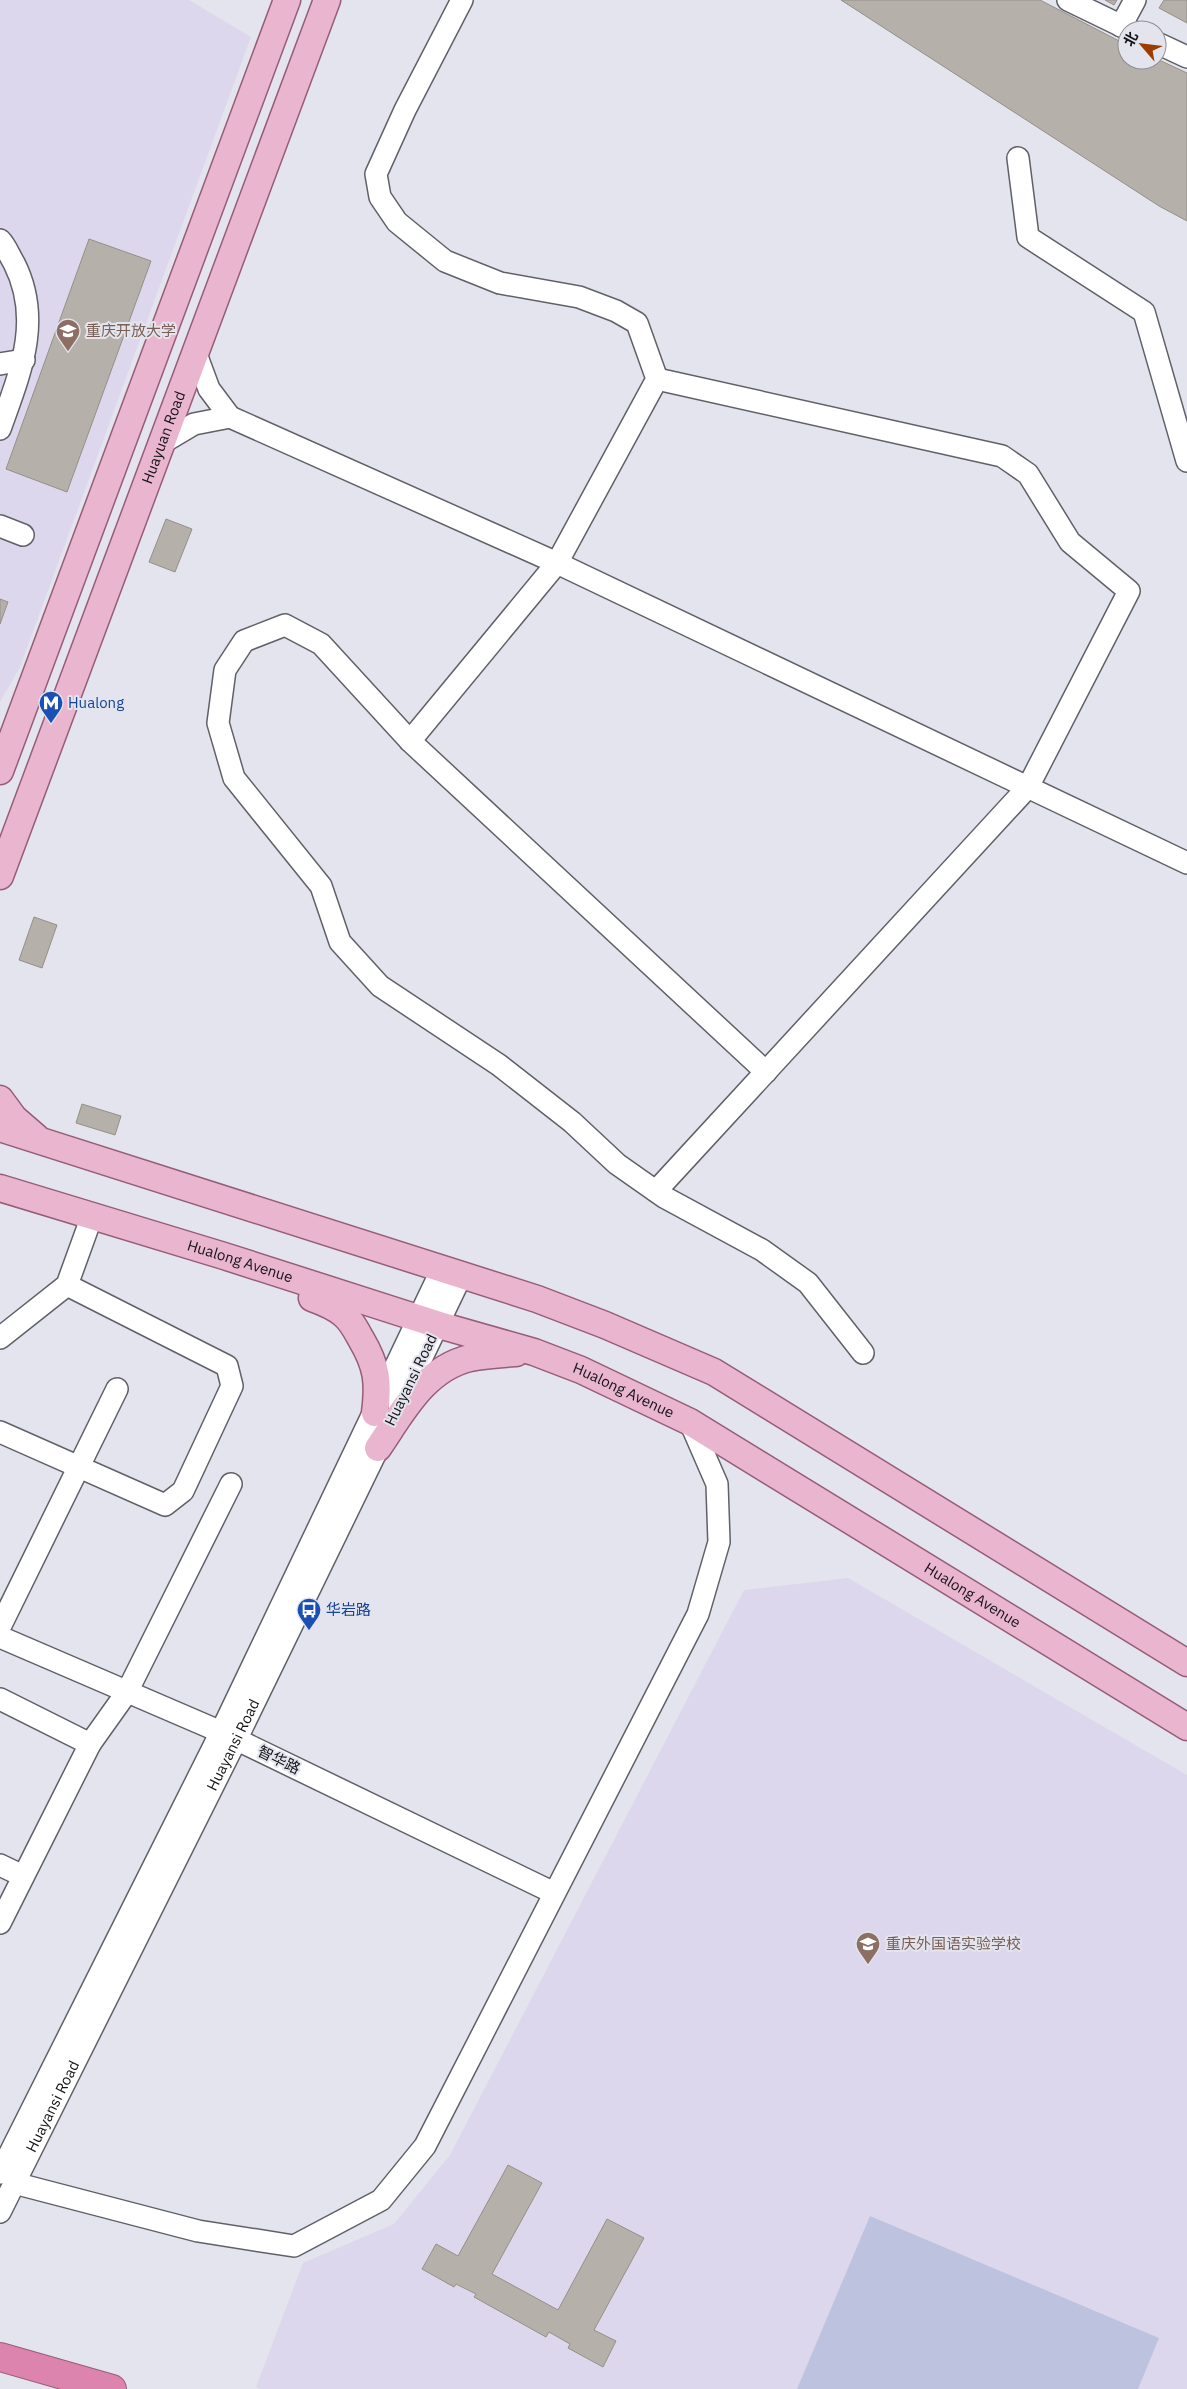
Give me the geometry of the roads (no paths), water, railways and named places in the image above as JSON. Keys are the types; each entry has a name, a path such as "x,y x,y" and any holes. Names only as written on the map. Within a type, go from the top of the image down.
{"highway":[{"path":"0,2357 112,2389"}],"main road":[{"path":"0,771 287,0"},
{"name":"Huayuan Road","path":"0,876 327,0"},
{"path":"0,1099 14,1118 44,1144"},
{"path":"0,1128 44,1144 538,1299 588,1318 714,1372 1187,1663"},
{"name":"Hualong Avenue","path":"0,1188 224,1256 429,1322 534,1352 580,1370 690,1422 1187,1727"},
{"path":"224,1256 272,1281 333,1306 344,1314 353,1324 370,1356 376,1372 378,1389 375,1413"},
{"path":"378,1448 416,1393 431,1378 450,1366 468,1358 534,1352"}],"street":[{"path":"410,741 557,564 657,379 637,324 616,311 579,297 500,283 445,261 397,222 380,197 376,174 405,110 462,0"},
{"path":"1068,0 1117,24"},
{"path":"1129,20 1135,0"},
{"path":"1167,48 1187,57"},
{"path":"1018,158 1028,236 1144,312 1187,461"},
{"path":"0,240 21,278 29,314 24,360 0,429"},
{"path":"196,354 209,389 230,417 557,564 1187,863"},
{"path":"0,364 24,360"},
{"path":"656,1191 1028,787 1129,591 1070,542 1028,474 1002,456 657,379"},
{"path":"162,443 194,424 230,417"},
{"path":"0,526 23,535"},
{"path":"766,1072 410,741 321,644 285,625 244,641 225,670 218,723 234,778 321,886 340,942 380,986 500,1065 572,1122 617,1164 656,1191 762,1250 808,1283 863,1353"},
{"path":"0,1338 67,1285 92,1216"},
{"name":"Huayansi Road","path":"0,2212 7,2178 229,1736 378,1448 429,1322 452,1272"},
{"path":"0,1432 165,1504 183,1491 232,1386 227,1366 67,1285"},
{"name":"Huayansi Road","path":"229,1736 375,1413 429,1322"},
{"path":"0,1627 117,1389"},
{"path":"7,2178 198,2231 294,2246 381,2200 425,2146 698,1614 719,1542 717,1484 690,1422"},
{"path":"0,1923 90,1744 127,1692 230,1484"},
{"name":"智华路","path":"0,1637 229,1736 554,1893"},
{"path":"0,1699 90,1744"},
{"path":"0,1865 23,1876"}],"place":[{"name":"重庆开放大学","path":"68,352"},
{"name":"Hualong","path":"51,724"},
{"name":"华岩路","path":"309,1631"},
{"name":"重庆外国语实验学校","path":"868,1965"}]}
